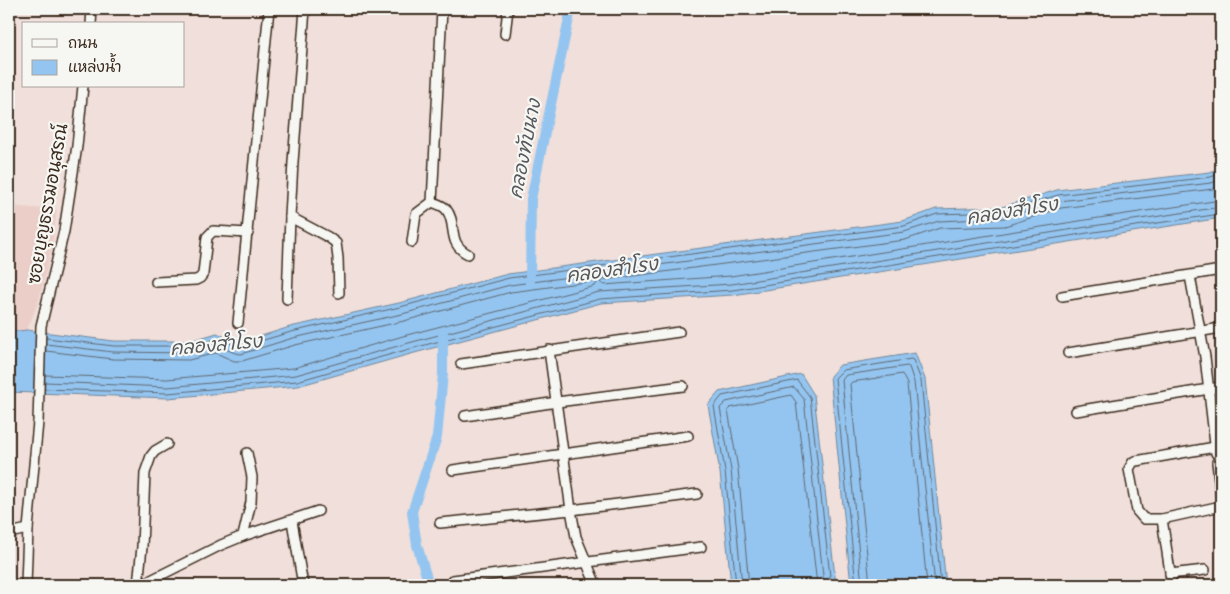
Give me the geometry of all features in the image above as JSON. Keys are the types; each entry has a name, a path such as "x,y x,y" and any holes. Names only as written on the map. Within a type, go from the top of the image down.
{"street":[{"path":"90,22 92,9"},
{"path":"238,323 269,9"},
{"path":"288,299 292,179 305,9"},
{"path":"432,202 442,9"},
{"path":"505,34 508,9"},
{"name":"ซอยบุญธรรมอนุสรณ์","path":"26,585 28,529 38,422 41,326 64,231 84,88"},
{"path":"412,242 416,214 432,202"},
{"path":"432,202 446,209 450,217 456,245 468,254"},
{"path":"290,217 336,243 339,293"},
{"path":"156,282 196,280 200,278 203,274 207,237 213,231 248,233"},
{"path":"1062,296 1221,270"},
{"path":"1190,276 1209,389 1221,498"},
{"path":"1068,353 1221,328"},
{"path":"460,364 679,332"},
{"path":"549,350 576,537 596,585"},
{"path":"465,416 683,386"},
{"path":"1076,411 1221,387"},
{"path":"453,470 688,436"},
{"path":"139,585 145,472 151,456 155,451 167,444"},
{"path":"243,536 251,502 252,477 247,453"},
{"path":"1216,454 1136,461 1129,469 1137,511 1144,518 1162,519 1221,506"},
{"path":"440,523 571,510 697,494"},
{"path":"139,585 196,556 243,536 318,511"},
{"path":"1162,519 1172,585"},
{"path":"292,521 302,585"},
{"path":"9,533 28,529"},
{"path":"453,580 701,547"},
{"path":"1170,574 1205,570"}],"shaded area":[{"path":"9,206 57,210 52,248 39,300 27,330 9,332"}],"water":[{"name":"คลองสำโรง","path":"1221,168 1221,218 733,295 601,303 298,386 168,398 9,392 9,332 27,330 114,341 190,341 217,333 239,343 290,327 399,303 508,274 903,221 936,209 1002,207 1057,190 1210,172"},
{"path":"915,353 925,379 946,585 851,585 830,376 840,365"},
{"path":"801,374 814,395 836,585 731,585 720,472 708,405 719,392"}],"waterway":[{"name":"คลองทับนาง","path":"530,283 531,199 571,9"},
{"path":"429,585 417,545 412,512 437,437 443,374 443,333"}]}
